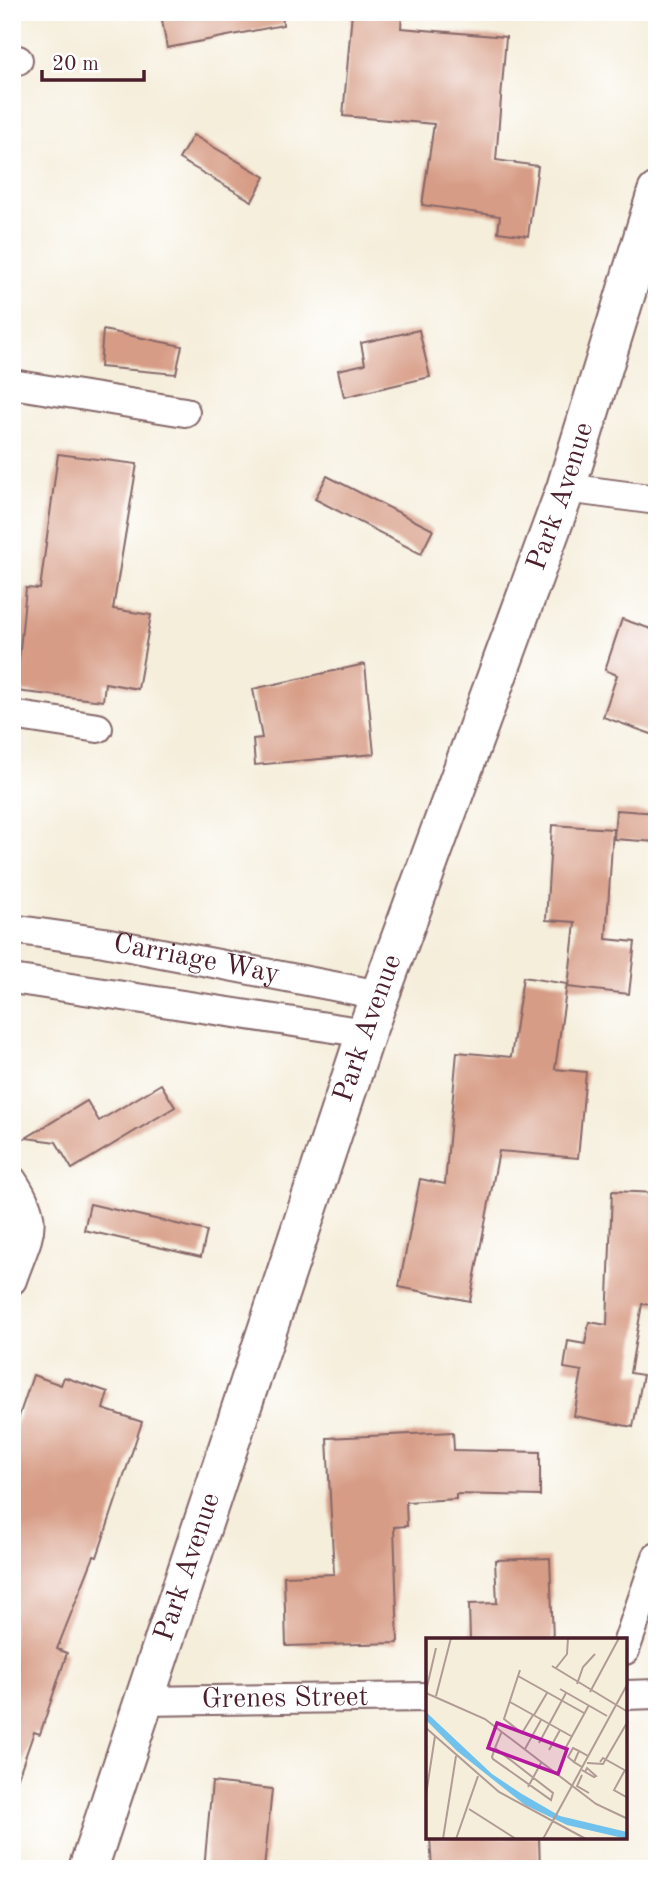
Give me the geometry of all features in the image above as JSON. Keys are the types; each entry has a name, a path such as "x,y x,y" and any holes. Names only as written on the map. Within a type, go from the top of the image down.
{"main road":[{"name":"Park Avenue","path":"88,1869 366,1033 566,488 657,192"}],"street":[{"path":"12,384 185,412"},
{"path":"566,488 657,500"},
{"path":"12,715 98,728"},
{"name":"Carriage Way","path":"12,929 104,942 380,995"},
{"name":"Carriage Way","path":"12,979 366,1033"},
{"path":"12,1280 29,1230 31,1213 17,1187"},
{"path":"627,1644 657,1557"},
{"path":"627,1695 657,1694"},
{"name":"Grenes Street","path":"143,1701 426,1697"}],"building":[{"path":"200,12 282,12 283,25 167,48 162,20"},
{"path":"352,12 402,12 401,28 506,37 496,160 538,166 528,236 498,232 500,216 422,205 434,124 343,116"},
{"path":"193,135 265,177 252,201 179,159"},
{"path":"103,330 182,346 176,374 100,367"},
{"path":"419,330 430,377 344,397 338,370 365,364 361,343"},
{"path":"58,454 137,464 113,609 151,615 138,689 105,683 103,701 16,691 26,588 40,589"},
{"path":"327,476 433,530 421,554 315,499"},
{"path":"622,619 657,631 657,736 603,717 617,675 605,670"},
{"path":"365,664 374,754 255,765 253,739 262,738 253,689"},
{"path":"616,810 657,813 657,842 614,839"},
{"path":"552,825 613,829 606,939 635,942 629,994 568,987 575,922 546,920"},
{"path":"523,977 567,984 555,1069 586,1072 578,1158 499,1151 470,1301 399,1287 420,1179 445,1184 457,1052 511,1057"},
{"path":"161,1084 175,1107 72,1169 56,1142 26,1138 87,1101 99,1121"},
{"path":"612,1191 657,1193 657,1305 642,1304 630,1373 643,1375 633,1427 574,1416 582,1371 564,1368 568,1341 585,1344 589,1322 607,1325"},
{"path":"90,1204 207,1231 201,1257 84,1230"},
{"path":"33,1375 61,1385 64,1377 108,1392 103,1409 142,1422 97,1557 94,1556 57,1649 67,1653 40,1734 34,1732 16,1783 12,1783 12,1437"},
{"path":"453,1432 454,1450 540,1452 540,1496 456,1494 456,1499 406,1502 407,1526 394,1527 398,1643 286,1646 284,1576 334,1574 327,1438"},
{"path":"550,1558 553,1638 470,1638 469,1604 497,1603 495,1560"},
{"path":"212,1782 272,1789 264,1869 204,1869"},
{"path":"430,1839 539,1839 540,1869 432,1869"}]}
